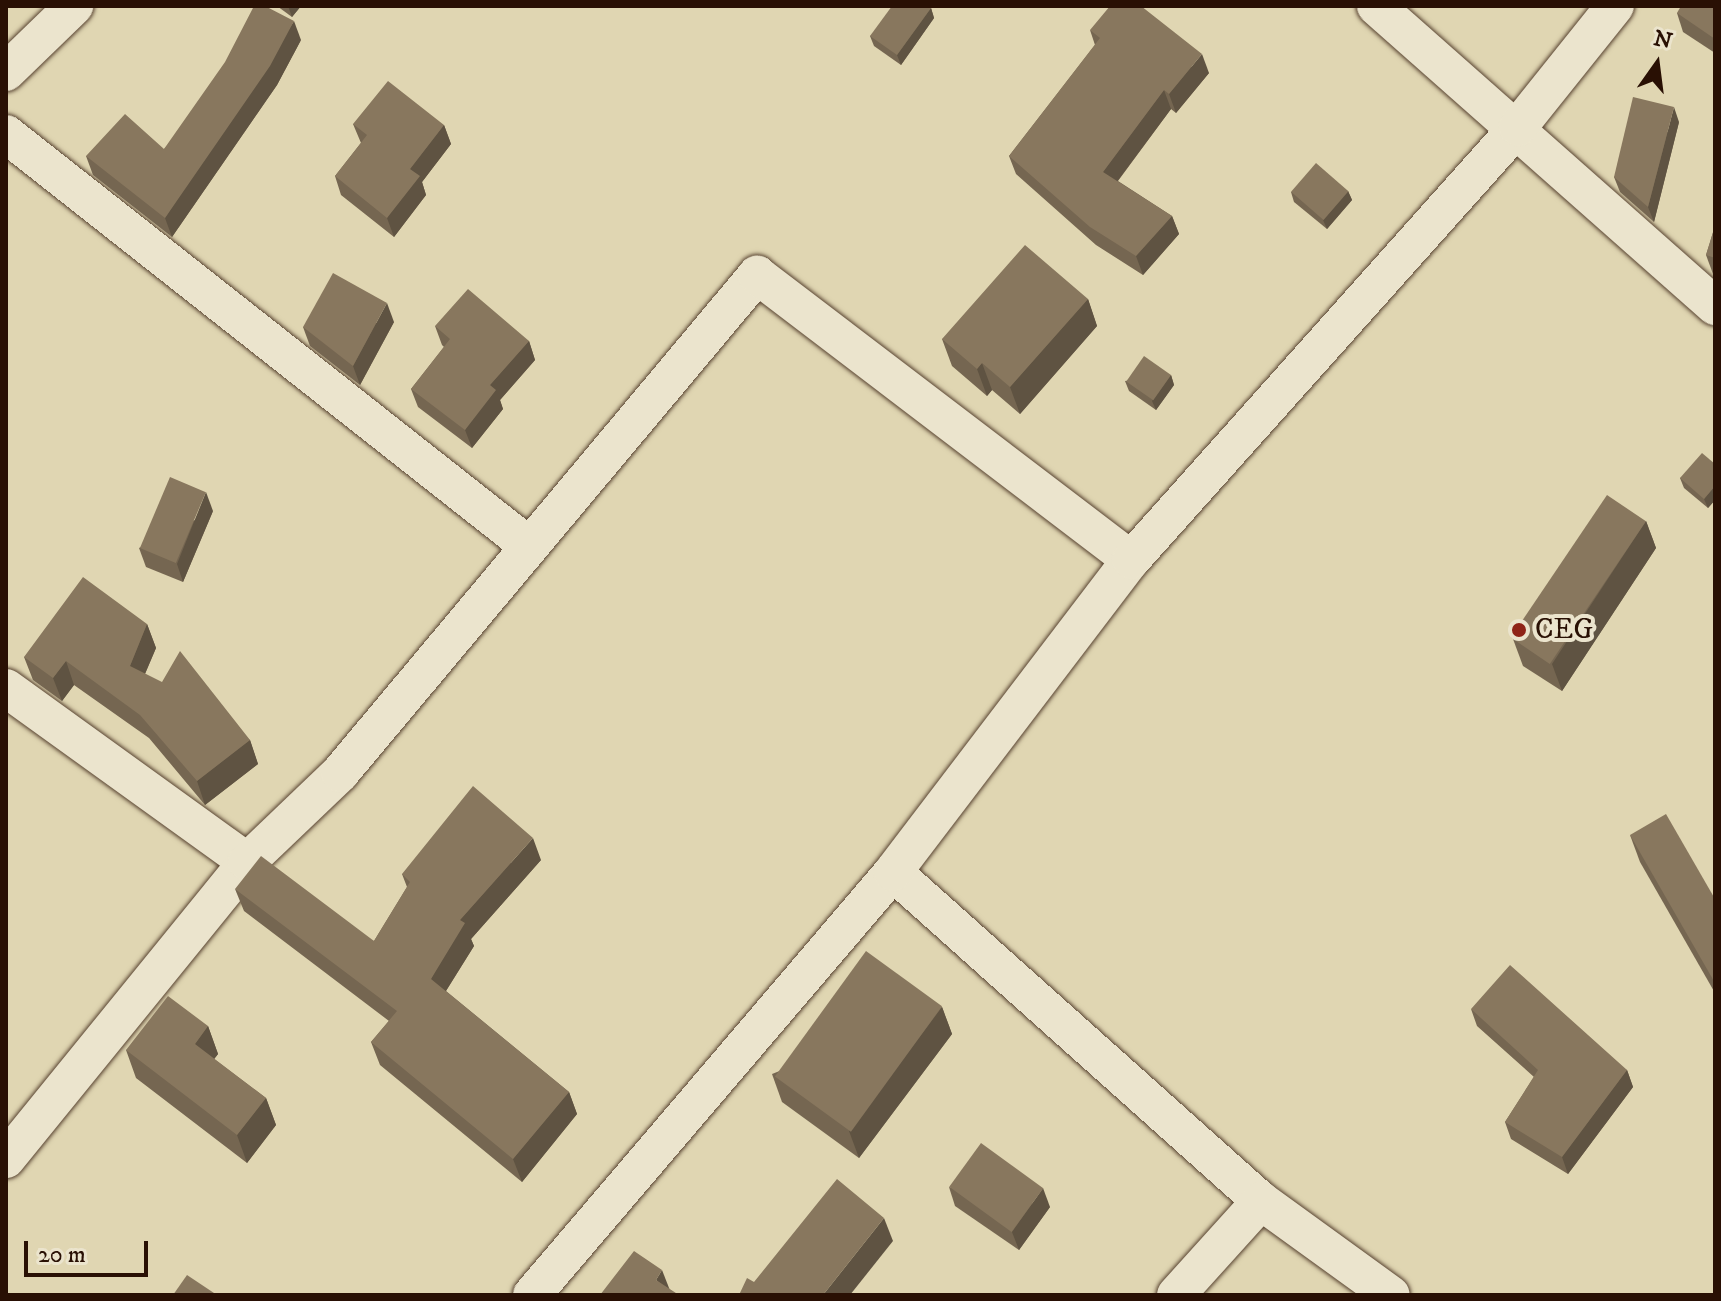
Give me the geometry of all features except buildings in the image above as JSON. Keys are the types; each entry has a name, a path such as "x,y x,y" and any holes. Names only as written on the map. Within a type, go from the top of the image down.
{"street":[{"path":"6,72 74,6"},
{"path":"1376,6 1518,127 1715,306"},
{"path":"532,1295 893,872 1131,560 1518,127 1615,6"},
{"path":"6,134 529,546"},
{"path":"6,1159 247,862 340,773 757,275 1131,560"},
{"path":"6,688 247,862"},
{"path":"893,872 1261,1201 1391,1295"},
{"path":"1176,1295 1261,1201"}],"place":[{"name":"CEG","path":"1519,630"}]}
